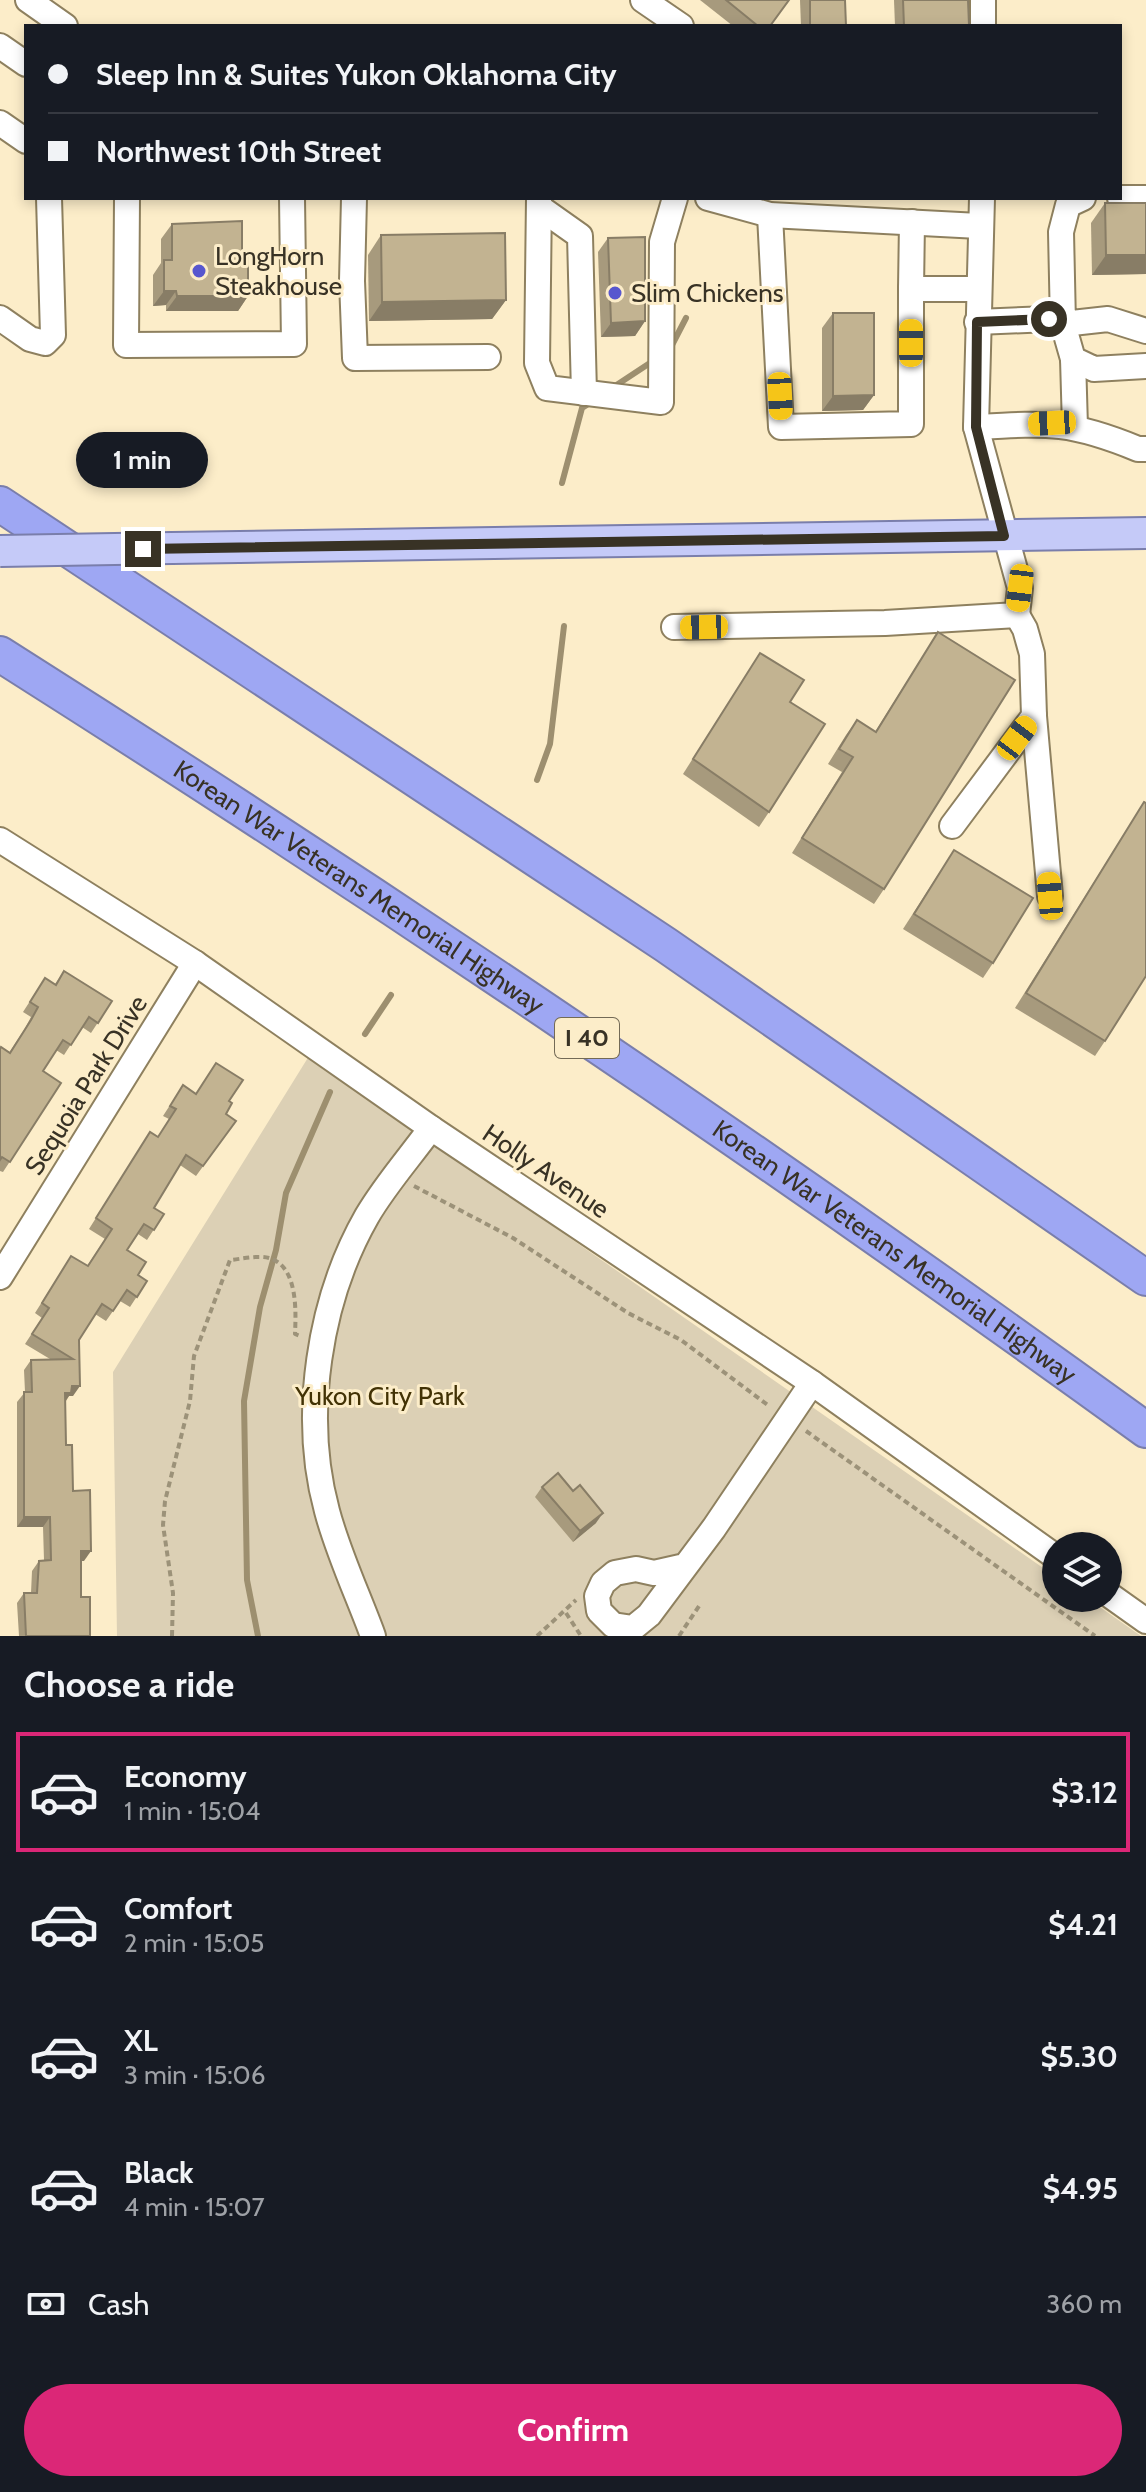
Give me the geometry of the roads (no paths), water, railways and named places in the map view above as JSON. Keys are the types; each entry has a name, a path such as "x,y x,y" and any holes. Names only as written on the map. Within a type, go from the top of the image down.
{"highway":[{"path":"0,504 666,945 1146,1278"},
{"name":"Korean War Veterans Memorial Highway","path":"0,654 215,790 630,1067 1146,1430"}],"main road":[{"path":"0,551 1146,533"}],"street":[{"path":"28,0 62,24"},
{"path":"643,0 678,24"},
{"path":"983,0 983,24"},
{"path":"0,46 24,63"},
{"path":"0,123 24,140"},
{"path":"1122,198 1146,198"},
{"path":"0,318 30,339 45,343 53,335 49,200"},
{"path":"127,200 126,345 294,344 292,200"},
{"path":"354,200 352,281 355,358 488,357"},
{"path":"539,203 537,363 547,388 661,402 662,242 674,200"},
{"path":"715,200 770,215 979,226"},
{"path":"982,200 976,427 1020,588 1017,615 1025,629 1032,654 1034,716 1050,896"},
{"path":"1075,200 1068,205 1061,232 1063,324 1073,359 1075,427"},
{"path":"539,203 580,236 584,393"},
{"path":"770,215 781,427 911,424 912,222"},
{"path":"911,289 978,289"},
{"path":"977,322 1049,319 1063,324 1108,319 1146,331"},
{"path":"1073,359 1094,369 1146,366"},
{"path":"976,427 1052,423 1146,449"},
{"path":"674,627 885,623 1017,615"},
{"path":"952,826 1034,716"},
{"name":"Holly Avenue","path":"0,840 195,963 431,1128 812,1383 1042,1547"},
{"name":"Sequoia Park Drive","path":"0,1277 195,963"},
{"path":"373,1636 326,1510 316,1401 330,1308 348,1255 368,1215 431,1128"},
{"path":"685,1566 812,1383"},
{"path":"1122,1604 1146,1621"}],"waterway":[{"path":"671,347 686,318"},
{"path":"612,388 656,359"},
{"path":"562,483 582,408 593,401"},
{"path":"537,780 550,744 564,626"},
{"path":"365,1034 391,995"},
{"path":"258,1636 247,1580 244,1401 260,1307 276,1250 286,1193 330,1092"}],"place":[{"name":"LongHorn Steakhouse","path":"199,271"},
{"name":"Slim Chickens","path":"615,293"}],"park label":[{"name":"Yukon City Park","path":"380,1396"}]}
